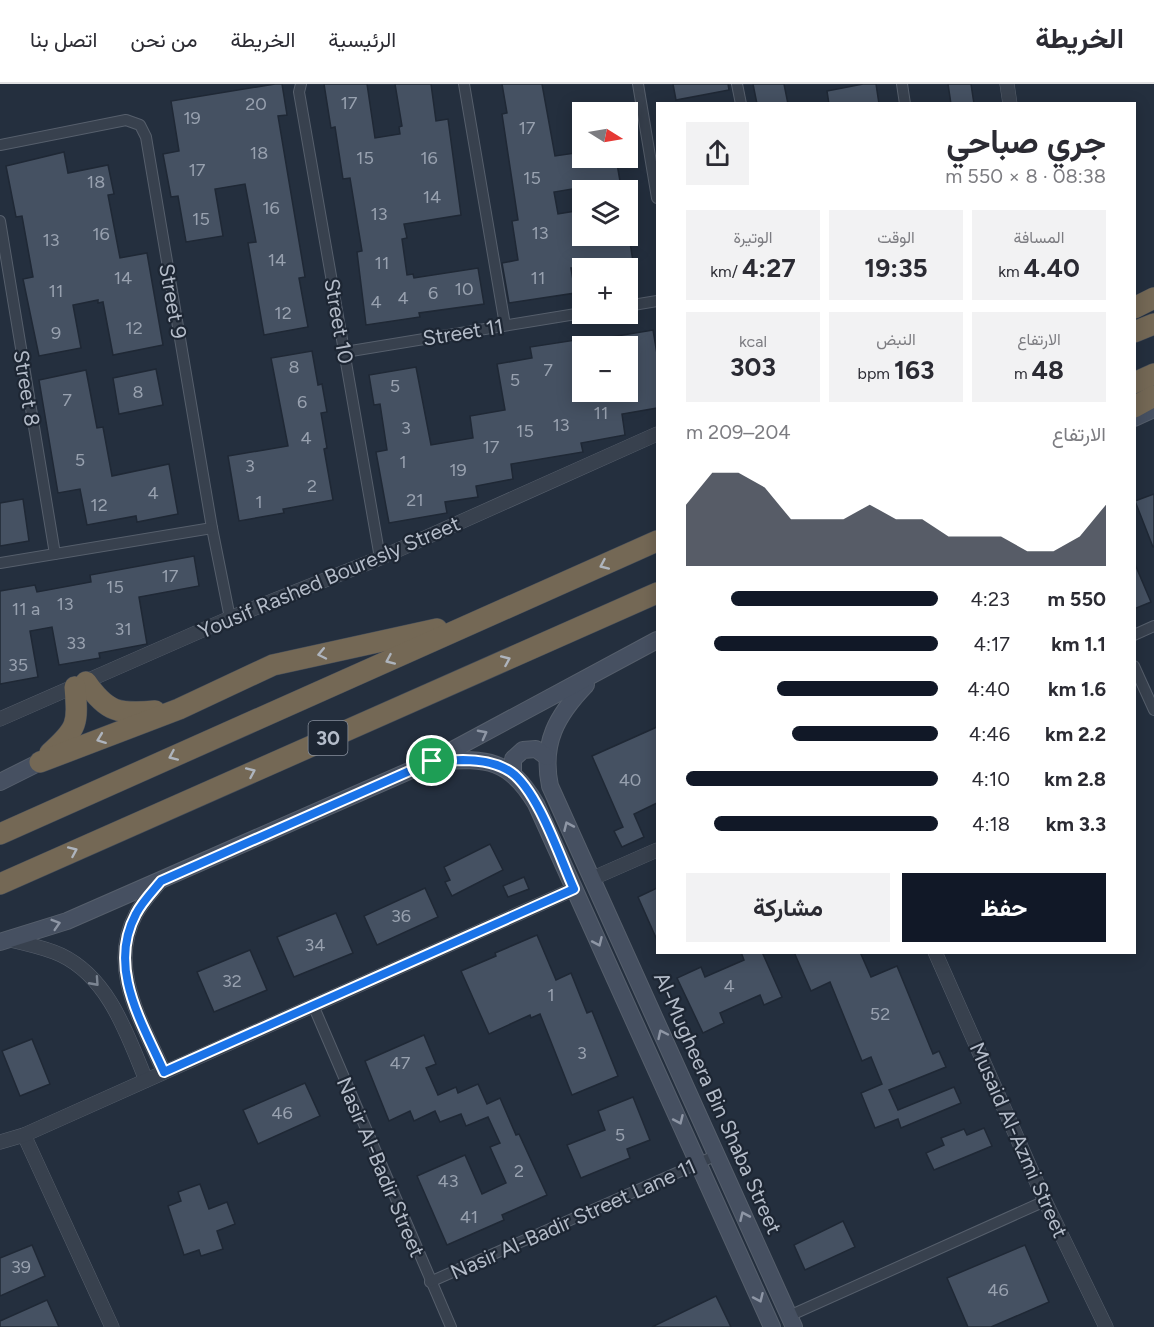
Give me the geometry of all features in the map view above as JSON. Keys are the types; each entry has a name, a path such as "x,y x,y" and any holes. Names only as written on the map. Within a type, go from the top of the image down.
{"highway":[{"path":"1136,307 1154,298"},
{"path":"1136,331 1154,324"},
{"path":"1136,382 1154,374"},
{"path":"1136,406 1154,396"},
{"name":"30","path":"0,834 656,541"},
{"name":"30","path":"0,884 656,593"},
{"path":"40,762 179,709 273,665 482,619"},
{"path":"80,684 102,702 121,712 179,709"},
{"path":"40,762 66,740 74,729 80,684"}],"main road":[{"path":"1136,417 1154,409"},
{"path":"3,940 67,921 432,761 656,641"},
{"name":"Al-Mugheera Bin Shaba Street","path":"597,674 568,703 561,714 551,738 547,757 550,786 791,1321"},
{"path":"513,773 513,759 523,750 537,749 547,757"},
{"name":"Al-Mugheera Bin Shaba Street","path":"432,761 486,761 513,773 528,790 772,1327"},
{"path":"0,782 40,762"}],"street":[{"name":"Street 10","path":"301,84 299,92 380,558"},
{"path":"464,84 505,325"},
{"path":"638,84 656,186"},
{"path":"737,84 741,102"},
{"path":"902,84 905,102"},
{"path":"1007,84 1010,102"},
{"name":"Street 9","path":"0,145 126,120 140,125 146,137 212,528 230,618"},
{"name":"Street 8","path":"0,221 55,554"},
{"path":"638,304 656,301"},
{"name":"Street 11","path":"345,352 572,315"},
{"name":"Yousif Rashed Bouresly Street","path":"0,719 230,618 380,558 656,435"},
{"path":"0,563 212,528"},
{"path":"1136,634 1154,626"},
{"path":"1136,670 1154,710"},
{"path":"591,879 656,850"},
{"path":"161,881 136,913 126,943 124,973 128,992 164,1072"},
{"path":"0,1142 24,1135 574,889"},
{"path":"3,940 64,956 92,977 123,1023 146,1080"},
{"name":"Musaid Al-Azmi Street","path":"936,954 1045,1201 1106,1327"},
{"name":"Nasir Al-Badir Street","path":"313,1005 451,1327"},
{"path":"24,1135 112,1327"},
{"name":"Nasir Al-Badir Street Lane 11","path":"430,1282 717,1155"},
{"path":"791,1321 1045,1201"}],"building":[{"path":"282,84 287,115 278,116 305,277 299,278 308,327 264,335 248,243 256,242 245,184 215,189 223,236 186,242 178,196 171,197 163,154 179,151 171,101"},
{"path":"324,84 367,84 375,138 400,134 399,127 402,126 395,84 431,84 436,121 448,119 461,215 404,224 407,238 402,239 407,275 413,274 414,278 478,268 484,304 419,313 420,317 366,325 357,252 362,251 350,178 343,179 335,127 331,128"},
{"path":"502,84 542,84 555,156 572,153 572,168 618,168 620,180 572,180 572,189 554,192 558,214 572,212 572,246 631,246 632,258 572,258 572,293 509,303 502,263 518,260 512,221 518,220 502,114 507,113"},
{"path":"673,84 728,84 729,90 676,100"},
{"path":"753,84 784,84 788,102 757,102"},
{"path":"863,84 876,84 879,102 829,102 827,91"},
{"path":"948,84 971,84 974,102 951,102"},
{"path":"64,152 68,173 108,165 114,194 108,195 120,258 147,253 163,345 113,355 103,302 98,303 98,300 73,305 81,348 39,356 23,279 33,277 22,216 16,217 6,166"},
{"path":"653,330 656,348 656,408 622,414 625,435 581,443 583,452 511,464 513,479 476,486 478,497 445,502 447,513 389,523 376,452 387,450 380,404 374,405 369,375 416,367 431,445 473,438 470,416 505,410 497,364 532,358 530,347 572,341 572,402 638,402 638,336 617,336"},
{"path":"312,351 318,385 322,384 327,412 321,413 327,448 324,449 333,500 283,509 284,513 239,521 228,456 288,446 271,358"},
{"path":"156,369 163,405 119,414 113,378"},
{"path":"86,370 97,428 103,427 112,476 169,464 178,514 137,522 136,516 87,525 80,489 58,493 39,380"},
{"path":"1154,494 1154,547 1136,504 1136,501"},
{"path":"23,499 29,541 0,546 0,503"},
{"path":"194,556 199,586 139,597 147,644 99,653 100,658 59,665 52,627 30,631 38,677 0,684 0,591 35,585 37,592 91,582 90,575"},
{"path":"1136,567 1151,602 1136,608"},
{"path":"656,727 656,803 634,814 644,837 622,847 614,831 623,827 592,756"},
{"path":"490,844 503,870 452,896 445,882 450,880 444,867"},
{"path":"524,877 529,889 508,897 503,886"},
{"path":"425,888 438,917 377,945 364,916"},
{"path":"656,888 656,938 638,897"},
{"path":"336,913 353,953 294,977 277,937"},
{"path":"537,935 556,980 571,973 587,1013 592,1011 618,1076 572,1095 540,1014 531,1018 530,1015 489,1034 461,971"},
{"path":"250,950 267,990 214,1012 197,972"},
{"path":"742,954 763,954 782,997 764,1005 760,995 720,1013 724,1023 703,1033 677,978 701,967 705,977 744,960"},
{"path":"795,954 861,954 871,977 897,966 933,1054 939,1051 946,1067 889,1090 898,1110 954,1087 961,1103 901,1128 898,1119 875,1128 861,1093 882,1084 871,1057 862,1061 830,982 811,991"},
{"path":"424,1035 436,1064 426,1068 438,1095 456,1087 458,1093 478,1084 487,1104 500,1098 547,1195 502,1215 504,1220 447,1245 417,1176 465,1155 482,1194 506,1183 490,1147 500,1143 488,1117 466,1126 461,1114 440,1122 435,1111 414,1121 410,1111 389,1121 365,1061"},
{"path":"32,1039 50,1084 20,1096 2,1051"},
{"path":"305,1083 320,1116 258,1144 243,1110"},
{"path":"633,1097 650,1140 627,1149 630,1158 581,1178 567,1145 605,1130 598,1111"},
{"path":"984,1128 992,1146 934,1170 926,1153 944,1145 941,1138 964,1129 967,1135"},
{"path":"200,1184 209,1209 227,1202 235,1224 217,1231 223,1249 201,1256 199,1250 184,1255 168,1206 181,1201 178,1192"},
{"path":"843,1221 855,1247 805,1270 794,1245"},
{"path":"32,1245 45,1276 0,1296 0,1258"},
{"path":"1025,1245 1049,1302 991,1327 968,1327 947,1278"},
{"path":"716,1296 731,1327 652,1327"},
{"path":"47,1300 59,1327 0,1327 0,1321"}],"route":[{"path":"432,761 486,761 513,773 528,790 536,804 574,889 164,1072 128,992 124,973 124,953 128,933 136,913 161,881 432,761"}]}
